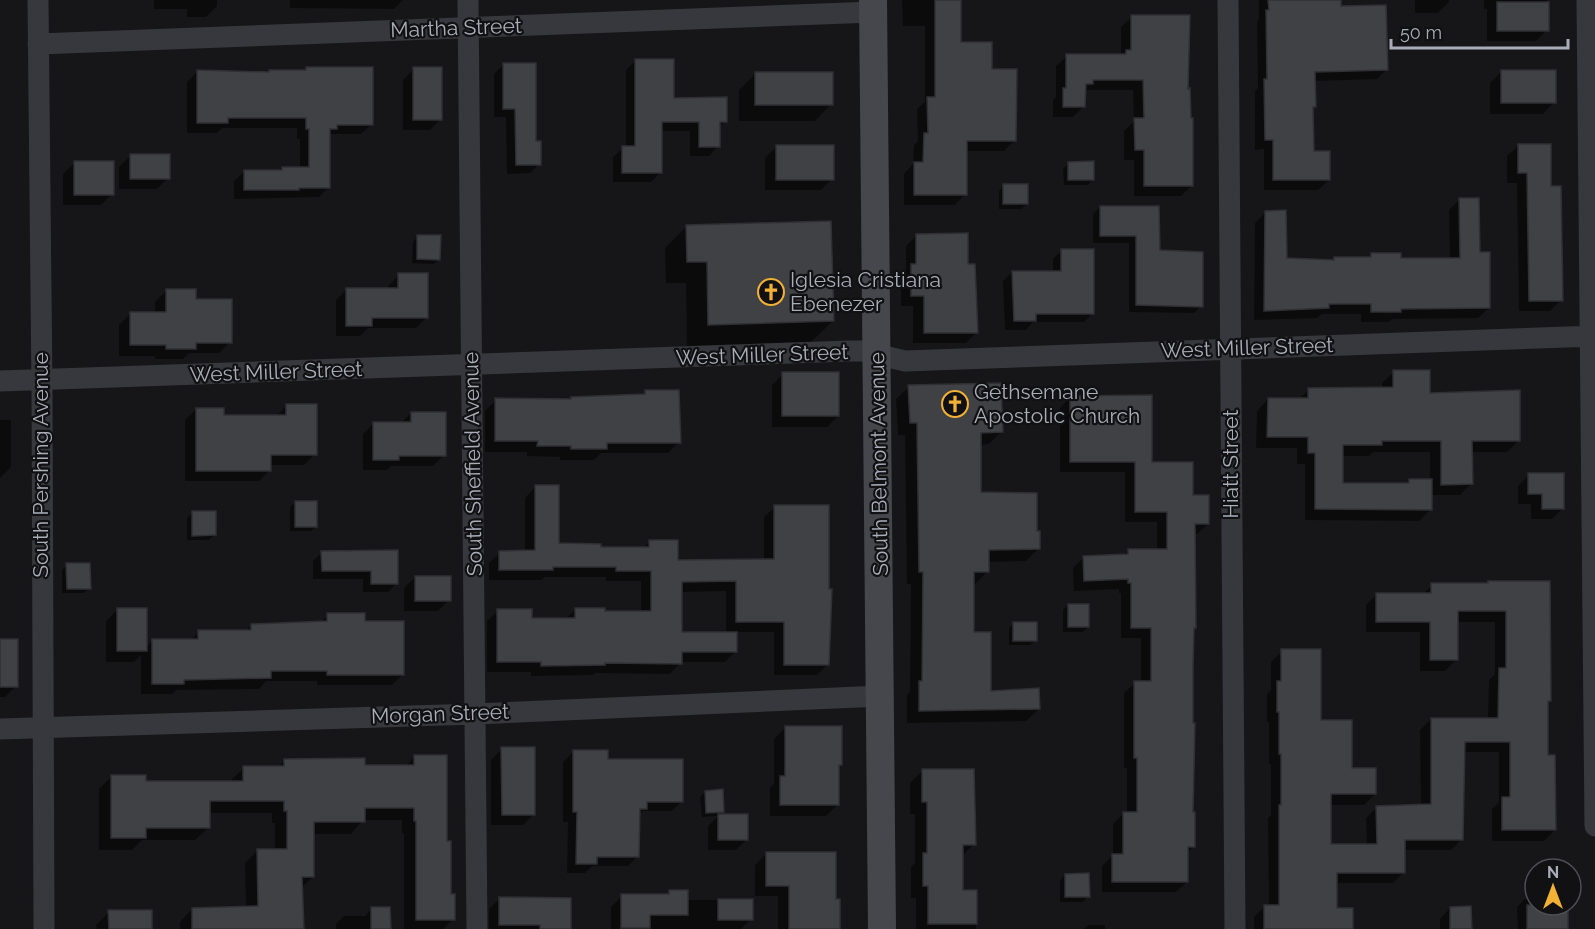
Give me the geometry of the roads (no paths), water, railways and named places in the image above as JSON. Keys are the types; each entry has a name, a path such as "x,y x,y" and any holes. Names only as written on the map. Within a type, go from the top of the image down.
{"main road":[{"name":"South Belmont Avenue","path":"873,6 882,929"}],"street":[{"name":"South Pershing Avenue","path":"38,0 44,929"},
{"name":"South Sheffield Avenue","path":"468,0 477,929"},
{"name":"Hiatt Street","path":"1228,0 1235,929"},
{"path":"1587,0 1593,337 1595,826"},
{"name":"Martha Street","path":"38,44 468,28 873,6"},
{"name":"West Miller Street","path":"0,381 850,351 863,351 905,361 1593,337"},
{"name":"Morgan Street","path":"0,729 475,714 881,696"}],"place":[{"name":"Iglesia Cristiana Ebenezer","path":"771,292"},
{"name":"Gethsemane Apostolic Church","path":"955,404"}]}
